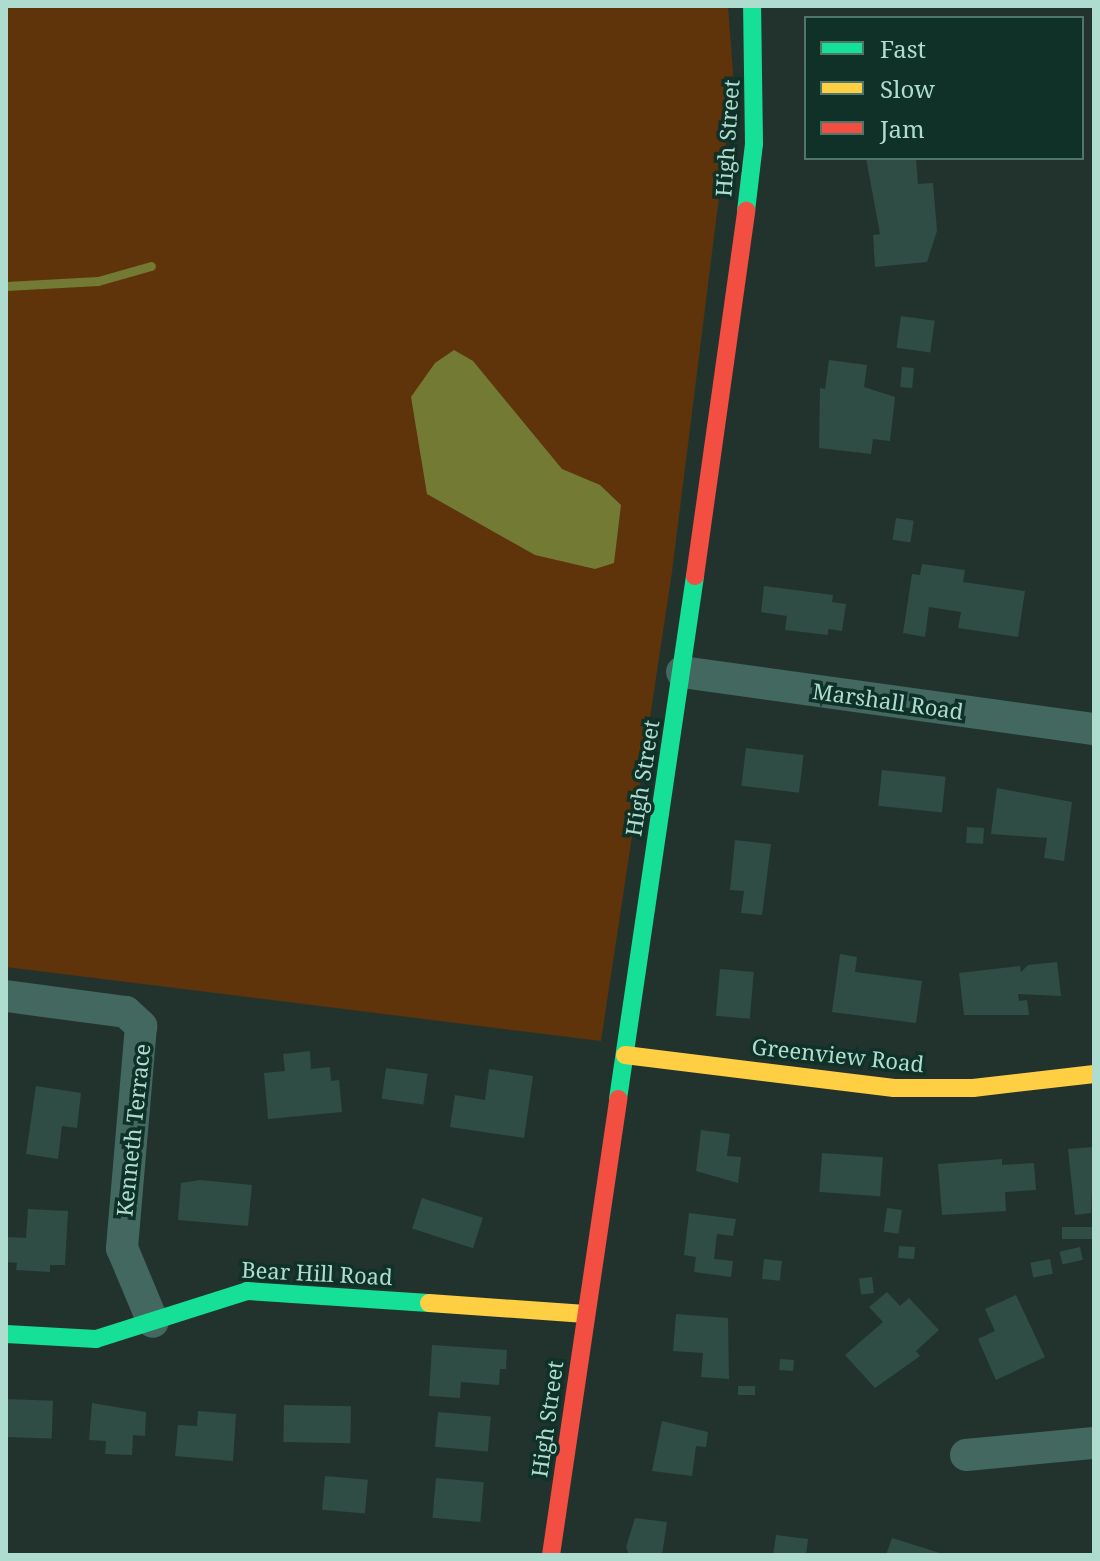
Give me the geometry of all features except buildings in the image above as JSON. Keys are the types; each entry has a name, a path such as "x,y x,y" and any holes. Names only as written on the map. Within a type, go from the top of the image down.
{"street":[{"name":"High Street","path":"551,1555 682,672 754,144 752,6"},
{"name":"Marshall Road","path":"682,672 1094,729"},
{"name":"Kenneth Terrace","path":"6,996 126,1012 141,1026 122,1248 153,1322"},
{"name":"Greenview Road","path":"625,1055 894,1088 973,1088 1094,1074"},
{"name":"Bear Hill Road","path":"6,1334 96,1339 247,1291 586,1314"},
{"path":"966,1455 1094,1443"}],"shaded area":[{"path":"6,6 728,6 733,73 725,149 672,572 601,1041 6,967"},
{"path":"454,350 473,361 562,469 600,485 621,505 614,563 595,569 535,555 427,494 411,397 435,363"}],"waterway":[{"path":"6,286 98,281 151,266"}],"traffic: fast":[{"path":"746,211 754,144 752,6"},
{"path":"618,1099 695,576"},
{"path":"6,1334 96,1339 247,1291 429,1303"}],"traffic: slow":[{"path":"625,1055 894,1088 973,1088 1094,1074"},
{"path":"429,1303 586,1314"}],"traffic: jam":[{"path":"695,576 746,211"},
{"path":"551,1555 618,1099"}]}
